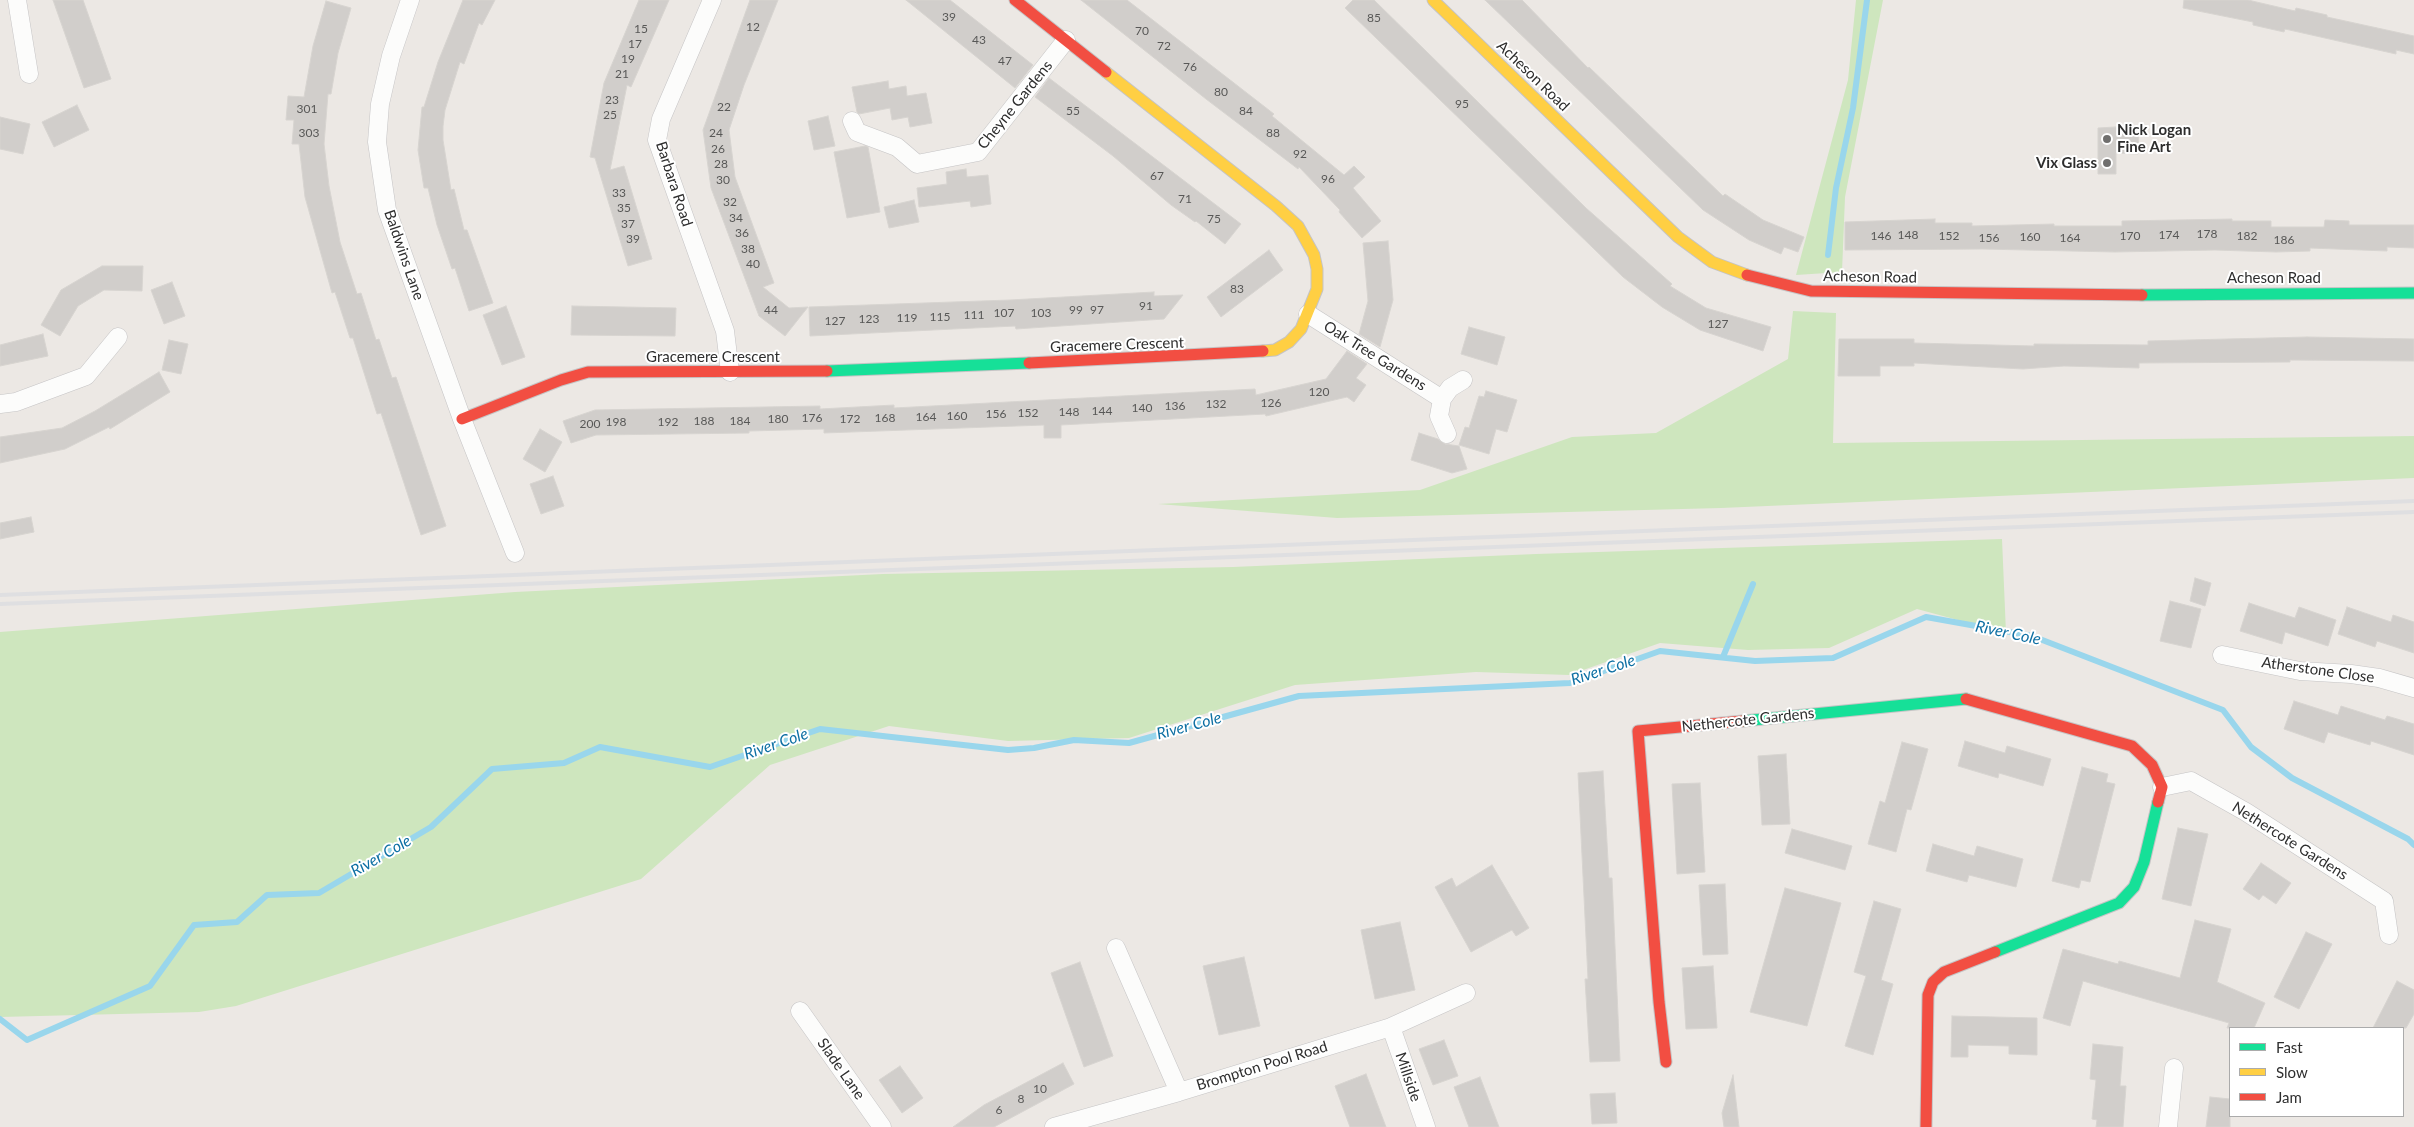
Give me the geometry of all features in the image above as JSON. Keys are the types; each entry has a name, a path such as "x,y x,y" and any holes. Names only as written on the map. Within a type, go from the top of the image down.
{"street":[{"path":"17,0 28,74"},
{"name":"Baldwins Lane","path":"410,0 391,56 380,104 377,142 387,210 462,418 515,553"},
{"name":"Barbara Road","path":"712,0 661,119 657,140 725,331 730,372"},
{"name":"Gracemere Crescent","path":"462,418 561,380 588,372 833,371 1242,354 1275,350 1289,342 1301,329 1317,289 1317,269 1314,255 1298,226 1276,206 1015,0"},
{"name":"Acheson Road","path":"1433,0 1678,237 1712,262 1752,276 1811,291 2071,294 2414,293"},
{"name":"Cheyne Gardens","path":"852,121 857,132 897,147 917,164 978,152 1066,40"},
{"name":"Oak Tree Gardens","path":"1308,314 1442,399"},
{"path":"0,404 16,402 86,376 118,337"},
{"name":"Oak Tree Gardens","path":"1447,434 1440,416 1442,399 1450,388 1463,380"},
{"name":"Atherstone Close","path":"2222,655 2300,671 2351,674 2379,678 2414,688"},
{"name":"Nethercote Gardens","path":"1666,1062 1659,1002 1638,731 1966,699 2132,746 2152,765 2162,787 2192,781 2246,812 2384,900 2389,935"},
{"path":"1926,1127 1928,995 1933,982 1944,972 2119,903 2134,887 2144,862 2162,787"},
{"path":"1116,948 1179,1092"},
{"name":"Brompton Pool Road","path":"1054,1127 1179,1092 1391,1026 1466,993"},
{"name":"Slade Lane","path":"800,1011 882,1127"},
{"name":"Millside","path":"1391,1026 1426,1127"},
{"path":"2168,1127 2174,1068"}],"green space":[{"path":"1856,0 1883,0 1845,197 1842,272 1796,275 1848,80"},
{"path":"1793,311 1836,313 1833,443 2414,436 2414,478 1721,508 1337,518 1158,504 1420,490 1572,437 1656,433 1788,359"},
{"path":"2002,539 2006,633 1917,609 1829,648 1748,650 1660,643 1569,675 1476,672 1295,685 1129,738 1008,741 889,726 770,765 641,879 236,1006 199,1012 0,1017 0,632 515,592 883,574 1233,567 1536,554"}],"building":[{"path":"53,0 83,0 111,79 84,88"},
{"path":"463,0 495,0 482,25 479,23 464,64 460,62 445,110 443,126 443,140 451,190 454,189 464,230 467,230 493,303 469,311 455,268 452,269 437,225 428,188 424,188 418,150 422,107 424,107 438,62"},
{"path":"639,0 669,0 631,87 627,85 610,170 624,166 652,259 628,266 595,158 590,157 604,83"},
{"path":"750,0 778,0 744,85 729,130 735,177 774,283 763,287 789,308 808,307 785,336 759,316 711,188 703,130"},
{"path":"906,0 950,0 1033,65 1015,88"},
{"path":"1081,0 1127,0 1274,114 1272,116 1344,175 1354,166 1365,177 1353,188 1381,221 1362,238 1339,212 1340,210 1299,167 1298,169 1206,99"},
{"path":"1353,0 1374,0 1586,208 1672,284 1670,286 1706,308 1771,327 1763,351 1700,330 1662,307 1623,277 1345,8"},
{"path":"1485,0 1522,0 1588,68 1723,196 1725,194 1763,220 1804,237 1798,252 1784,247 1781,254 1749,240 1703,210"},
{"path":"2184,0 2248,0 2295,11 2296,8 2327,15 2327,17 2414,36 2414,54 2396,50 2396,54 2285,29 2284,32 2253,25 2253,22 2183,8"},
{"path":"326,1 351,8 338,53 331,94 328,94 324,144 329,186 340,242 357,294 361,293 376,340 379,339 392,378 396,377 446,526 421,535 381,413 377,414 353,338 350,338 335,292 332,293 305,197 299,144 292,144 294,120 286,120 288,96 304,97 313,46"},
{"path":"1049,78 1241,224 1225,244 1196,221 1171,205 1113,156 1035,97"},
{"path":"888,81 889,89 906,86 907,96 926,93 932,123 910,127 908,117 892,120 890,108 859,114 852,87"},
{"path":"77,105 89,130 54,147 42,122"},
{"path":"828,116 835,146 814,150 808,121"},
{"path":"0,117 30,124 23,154 0,149"},
{"path":"2098,128 2139,129 2138,154 2116,153 2116,174 2098,174"},
{"path":"868,147 880,212 847,218 834,152"},
{"path":"966,169 967,177 988,175 991,204 971,207 970,201 919,207 917,188 947,184 946,172"},
{"path":"914,200 919,222 889,228 884,207"},
{"path":"1935,219 1935,223 1972,223 1972,226 2054,224 2054,226 2122,226 2122,221 2232,219 2232,221 2271,221 2271,227 2324,227 2325,220 2349,221 2349,225 2414,225 2414,248 2387,247 2387,251 2310,248 2310,251 2276,252 2215,250 2115,252 1982,249 1845,250 1845,222"},
{"path":"1388,241 1393,300 1380,347 1359,334 1368,301 1363,243"},
{"path":"1269,250 1283,270 1221,317 1207,297"},
{"path":"102,266 143,266 142,291 104,290 78,306 60,336 41,325 61,290"},
{"path":"172,282 185,316 164,324 151,290"},
{"path":"1154,292 1154,296 1183,295 1164,319 1016,329 1015,326 810,336 809,307 1010,300"},
{"path":"506,306 525,357 502,365 483,315"},
{"path":"572,306 676,308 675,336 571,335"},
{"path":"1469,327 1505,337 1497,365 1461,354"},
{"path":"43,334 48,356 0,366 0,345"},
{"path":"2307,337 2414,339 2414,361 2290,360 2290,362 2139,363 2139,368 2064,366 2023,369 1914,363 1914,366 1880,366 1880,376 1838,376 1839,339 1914,339 1914,343 2034,346 2034,344 2148,345 2148,341"},
{"path":"169,340 188,344 181,374 162,370"},
{"path":"1347,351 1367,364 1356,378 1366,385 1354,402 1347,397 1266,416 1265,414 1061,425 1061,438 1044,438 1044,425 824,433 824,429 749,431 749,433 596,435 571,443 563,421 595,410 820,406 820,409 894,405 894,408 1255,389 1256,395 1326,379"},
{"path":"159,372 170,392 110,429 109,427 65,449 0,463 0,437 62,428 95,411"},
{"path":"1486,391 1517,400 1507,432 1496,429 1489,454 1459,445 1465,427 1469,428 1479,396 1484,397"},
{"path":"540,429 562,442 545,472 523,459"},
{"path":"1419,433 1438,439 1445,444 1459,446 1467,469 1452,473 1411,460"},
{"path":"553,476 564,506 541,514 530,484"},
{"path":"31,517 34,532 0,539 0,523"},
{"path":"2195,578 2211,583 2205,606 2190,601"},
{"path":"2170,601 2201,609 2191,648 2160,641"},
{"path":"2249,603 2295,618 2299,607 2336,620 2328,646 2285,632 2282,644 2240,631"},
{"path":"2347,607 2391,622 2393,615 2414,622 2414,653 2377,641 2375,647 2338,634"},
{"path":"2294,701 2338,715 2341,706 2385,720 2387,716 2414,724 2414,755 2371,741 2370,745 2328,732 2324,743 2284,729"},
{"path":"1965,741 2005,753 2007,746 2051,759 2043,786 1999,773 1998,778 1958,766"},
{"path":"1902,742 1928,749 1911,810 1907,809 1896,852 1868,844 1880,801 1885,803"},
{"path":"1786,754 1790,824 1762,825 1758,756"},
{"path":"2082,767 2108,774 2106,782 2115,784 2090,882 2081,880 2079,888 2052,881"},
{"path":"1603,771 1609,878 1612,878 1620,1061 1590,1062 1585,979 1588,979 1578,773"},
{"path":"1700,783 1705,872 1677,874 1672,784"},
{"path":"2178,828 2208,834 2191,906 2162,899"},
{"path":"1792,829 1852,846 1845,870 1785,853"},
{"path":"1933,844 1974,856 1977,846 2023,859 2016,887 1969,875 1967,882 1926,871"},
{"path":"2261,863 2291,883 2276,904 2263,895 2259,900 2243,889"},
{"path":"1492,865 1529,928 1516,936 1512,930 1471,952 1435,887 1452,878 1456,887"},
{"path":"1725,884 1728,954 1703,955 1699,885"},
{"path":"1785,888 1841,903 1807,1026 1750,1012"},
{"path":"1874,901 1901,909 1881,980 1893,984 1873,1055 1845,1046 1866,976 1854,972"},
{"path":"2195,920 2231,929 2217,982 2265,1003 2254,1027 2227,1028 2229,1023 2083,981 2070,1026 2043,1018 2063,949 2118,964 2119,961 2180,978"},
{"path":"1400,922 1415,990 1375,999 1361,930"},
{"path":"2306,932 2332,944 2299,1009 2274,997"},
{"path":"1244,957 1260,1026 1219,1035 1203,966"},
{"path":"1080,962 1113,1056 1084,1067 1051,973"},
{"path":"1713,966 1717,1028 1686,1029 1682,968"},
{"path":"2397,981 2414,990 2414,1014 2406,1028 2374,1027"},
{"path":"1952,1016 2037,1018 2037,1055 2009,1054 2009,1046 1968,1045 1968,1057 1951,1057"},
{"path":"1444,1040 1458,1076 1433,1085 1419,1049"},
{"path":"2093,1044 2123,1047 2120,1086 2126,1086 2123,1127 2096,1127 2097,1120 2092,1119 2096,1080 2090,1079"},
{"path":"1063,1063 1074,1084 994,1127 953,1127 984,1105"},
{"path":"900,1066 923,1098 902,1113 879,1080"},
{"path":"1366,1074 1386,1127 1350,1127 1335,1086"},
{"path":"1733,1075 1739,1127 1724,1127 1722,1113"},
{"path":"1480,1077 1499,1127 1469,1127 1454,1087"},
{"path":"1615,1093 1617,1123 1592,1124 1590,1094"},
{"path":"2210,1097 2229,1099 2230,1127 2206,1127"}],"waterway":[{"path":"1828,255 1836,188 1853,108 1867,0"},
{"path":"1723,657 1753,584"},
{"name":"River Cole","path":"0,1019 27,1040 150,986 194,925 237,922 267,895 319,893 431,827 492,769 564,763 600,747 710,767 820,729 1008,750 1034,748 1074,740 1129,743 1299,696 1570,683 1660,651 1755,661 1833,658 1926,617 2032,636 2223,710 2251,747 2292,778 2408,839 2414,845"}],"railway":[{"path":"0,595 2414,501"},
{"path":"0,604 2414,512"}],"traffic: fast":[{"path":"2142,295 2414,293"},
{"path":"827,371 1029,363"},
{"path":"1743,721 1966,699"},
{"path":"1995,952 2119,903 2134,887 2144,862 2158,802"}],"traffic: slow":[{"path":"1433,0 1678,237 1712,262 1747,275"},
{"path":"1106,72 1276,206 1298,226 1314,255 1317,269 1317,289 1301,329 1289,342 1275,350 1263,351"}],"traffic: jam":[{"path":"1015,0 1106,72"},
{"path":"1747,275 1811,291 2142,295"},
{"path":"1029,363 1263,351"},
{"path":"462,419 561,380 588,372 827,371"},
{"path":"1966,699 2132,746 2152,765 2162,787 2158,802"},
{"path":"1666,1062 1659,1002 1638,731 1743,721"},
{"path":"1926,1127 1928,995 1933,982 1944,972 1995,952"}],"place":[{"name":"Nick Logan Fine Art","path":"2107,139"},
{"name":"Vix Glass","path":"2107,163"}]}
